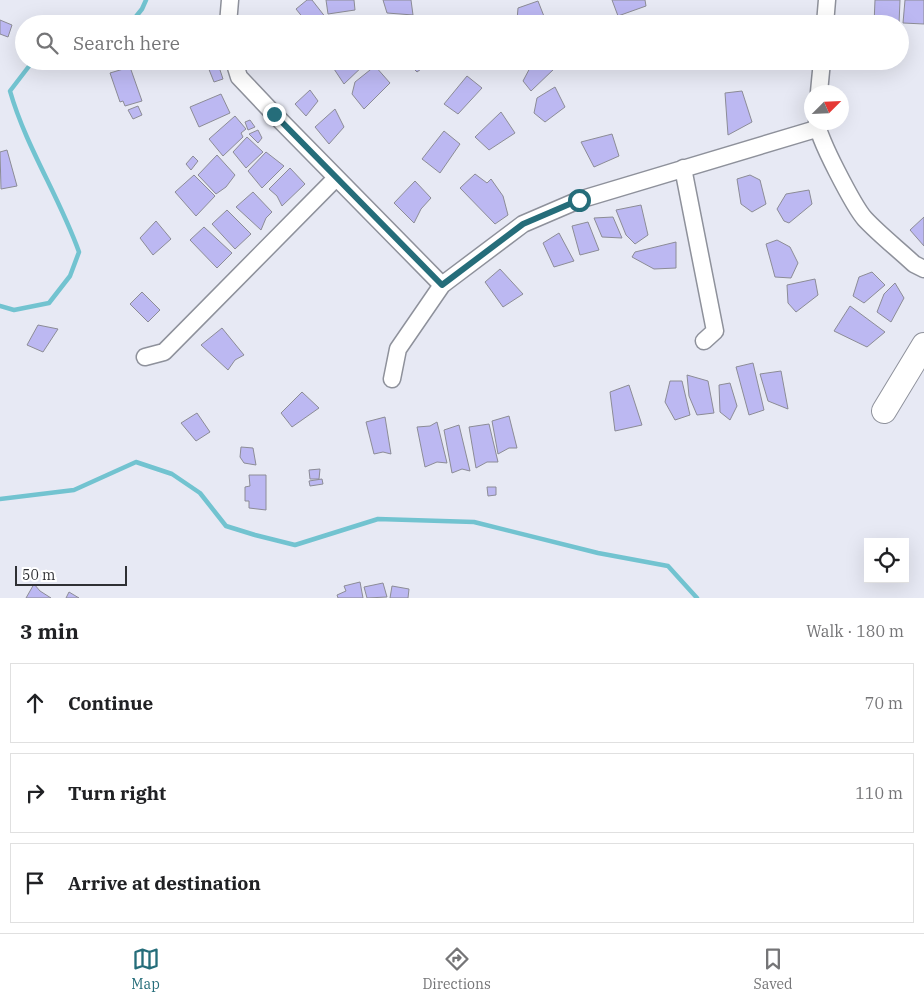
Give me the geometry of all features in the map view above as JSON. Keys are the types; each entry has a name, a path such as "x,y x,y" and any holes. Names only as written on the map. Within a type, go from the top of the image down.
{"street":[{"path":"229,15 230,0"},
{"path":"826,15 827,0"},
{"path":"237,70 239,77 442,285"},
{"path":"820,85 821,70"},
{"path":"392,379 398,349 442,285 523,224 579,200 804,130"},
{"path":"819,130 864,218 914,264 924,269"},
{"path":"683,168 715,331 704,341"},
{"path":"145,357 164,352 336,178"},
{"path":"884,411 924,345"}],"building":[{"path":"307,0 312,0 324,15 301,15 296,9"},
{"path":"326,0 354,0 355,10 328,14"},
{"path":"383,0 411,0 413,15 387,13"},
{"path":"612,0 645,0 646,6 618,15"},
{"path":"875,0 900,0 899,15 874,15"},
{"path":"905,0 924,0 924,24 909,23 909,15 904,15"},
{"path":"538,1 543,15 517,15 518,8"},
{"path":"0,20 12,25 8,37 0,34"},
{"path":"120,70 131,70 142,101 125,106 123,101 120,102 110,73"},
{"path":"209,70 220,70 223,79 214,82"},
{"path":"335,70 359,70 344,84"},
{"path":"370,70 379,70 390,83 364,109 352,94 355,82"},
{"path":"529,70 553,70 531,91 523,81"},
{"path":"467,76 482,88 458,114 444,104"},
{"path":"555,87 565,107 545,122 534,113 537,98"},
{"path":"310,90 318,101 306,116 295,104"},
{"path":"742,91 752,122 728,135 725,93"},
{"path":"221,94 230,113 199,127 190,107"},
{"path":"138,106 142,115 133,119 128,110"},
{"path":"335,109 344,127 329,144 315,127"},
{"path":"501,112 515,133 489,150 475,137"},
{"path":"235,116 246,129 241,133 243,137 223,156 209,139"},
{"path":"250,120 255,127 248,130 245,122"},
{"path":"258,130 262,138 258,143 249,134"},
{"path":"444,131 460,144 440,173 422,159"},
{"path":"612,134 619,156 594,167 581,142"},
{"path":"247,137 263,152 246,168 233,152"},
{"path":"7,150 17,186 1,189 0,152"},
{"path":"266,152 284,166 262,188 248,171"},
{"path":"217,155 235,175 226,187 216,194 198,175"},
{"path":"193,156 198,161 191,170 186,164"},
{"path":"290,168 305,184 282,206 277,196 269,189"},
{"path":"475,174 487,183 491,179 503,196 508,215 495,224 460,188"},
{"path":"194,175 215,196 196,216 175,192"},
{"path":"750,175 760,180 766,204 752,212 741,204 737,179"},
{"path":"415,181 431,198 421,209 414,223 394,203"},
{"path":"809,190 812,204 789,223 784,221 777,209 786,194"},
{"path":"253,192 272,212 266,218 261,230 236,207"},
{"path":"641,205 648,235 635,244 626,235 616,210"},
{"path":"227,210 251,234 235,249 212,224"},
{"path":"613,217 622,238 602,237 594,218"},
{"path":"924,217 924,246 910,230"},
{"path":"156,221 171,239 153,255 140,238"},
{"path":"588,222 599,250 580,255 572,226"},
{"path":"204,227 232,253 217,268 190,240"},
{"path":"559,233 574,261 554,267 543,243"},
{"path":"777,240 790,247 798,263 791,278 775,277 766,244"},
{"path":"676,242 676,268 654,269 632,257 635,252"},
{"path":"500,269 523,294 503,307 485,282"},
{"path":"872,272 885,285 864,303 853,296 859,277"},
{"path":"815,279 818,295 796,312 788,303 787,285"},
{"path":"895,283 904,298 891,322 877,312 884,294"},
{"path":"142,292 160,310 148,322 130,304"},
{"path":"850,306 885,332 867,347 834,331"},
{"path":"38,325 58,329 43,352 27,345"},
{"path":"222,328 244,355 235,360 228,370 201,345"},
{"path":"753,363 764,410 749,415 736,367"},
{"path":"781,371 788,409 768,401 760,374"},
{"path":"687,375 708,381 714,413 697,415 689,396"},
{"path":"670,381 682,381 690,415 675,420 665,402"},
{"path":"730,383 737,406 730,420 720,412 719,385"},
{"path":"629,385 642,425 615,431 610,392"},
{"path":"302,392 319,408 292,427 281,413"},
{"path":"197,413 210,432 196,441 181,423"},
{"path":"509,416 517,448 509,448 498,454 492,421"},
{"path":"385,417 391,454 383,452 374,454 366,422"},
{"path":"437,422 447,463 437,462 425,467 417,427 430,426"},
{"path":"489,424 498,462 487,462 476,468 469,427"},
{"path":"459,425 470,471 462,469 452,473 444,430"},
{"path":"241,447 253,448 256,465 244,463 240,457"},
{"path":"320,469 319,479 310,479 309,470"},
{"path":"249,475 266,475 266,510 249,508 249,501 245,501 245,487 250,486"},
{"path":"322,479 323,484 310,486 309,481"},
{"path":"487,487 496,487 496,495 488,496"},
{"path":"360,582 363,598 338,598 337,595 346,591 344,586"},
{"path":"383,583 387,597 367,598 364,587"},
{"path":"34,584 40,591 51,598 26,598"},
{"path":"392,586 409,589 408,598 390,598"},
{"path":"69,592 79,598 66,598"}],"waterway":[{"path":"137,15 146,0"},
{"path":"0,306 14,310 49,303 70,276 79,252 25,132 10,91 26,70"},
{"path":"0,499 74,490 136,462 172,474 200,493 226,526 295,545 378,519 474,522 598,553 668,566 697,598"}],"route":[{"path":"274,114 442,285 523,224 579,200"}]}
